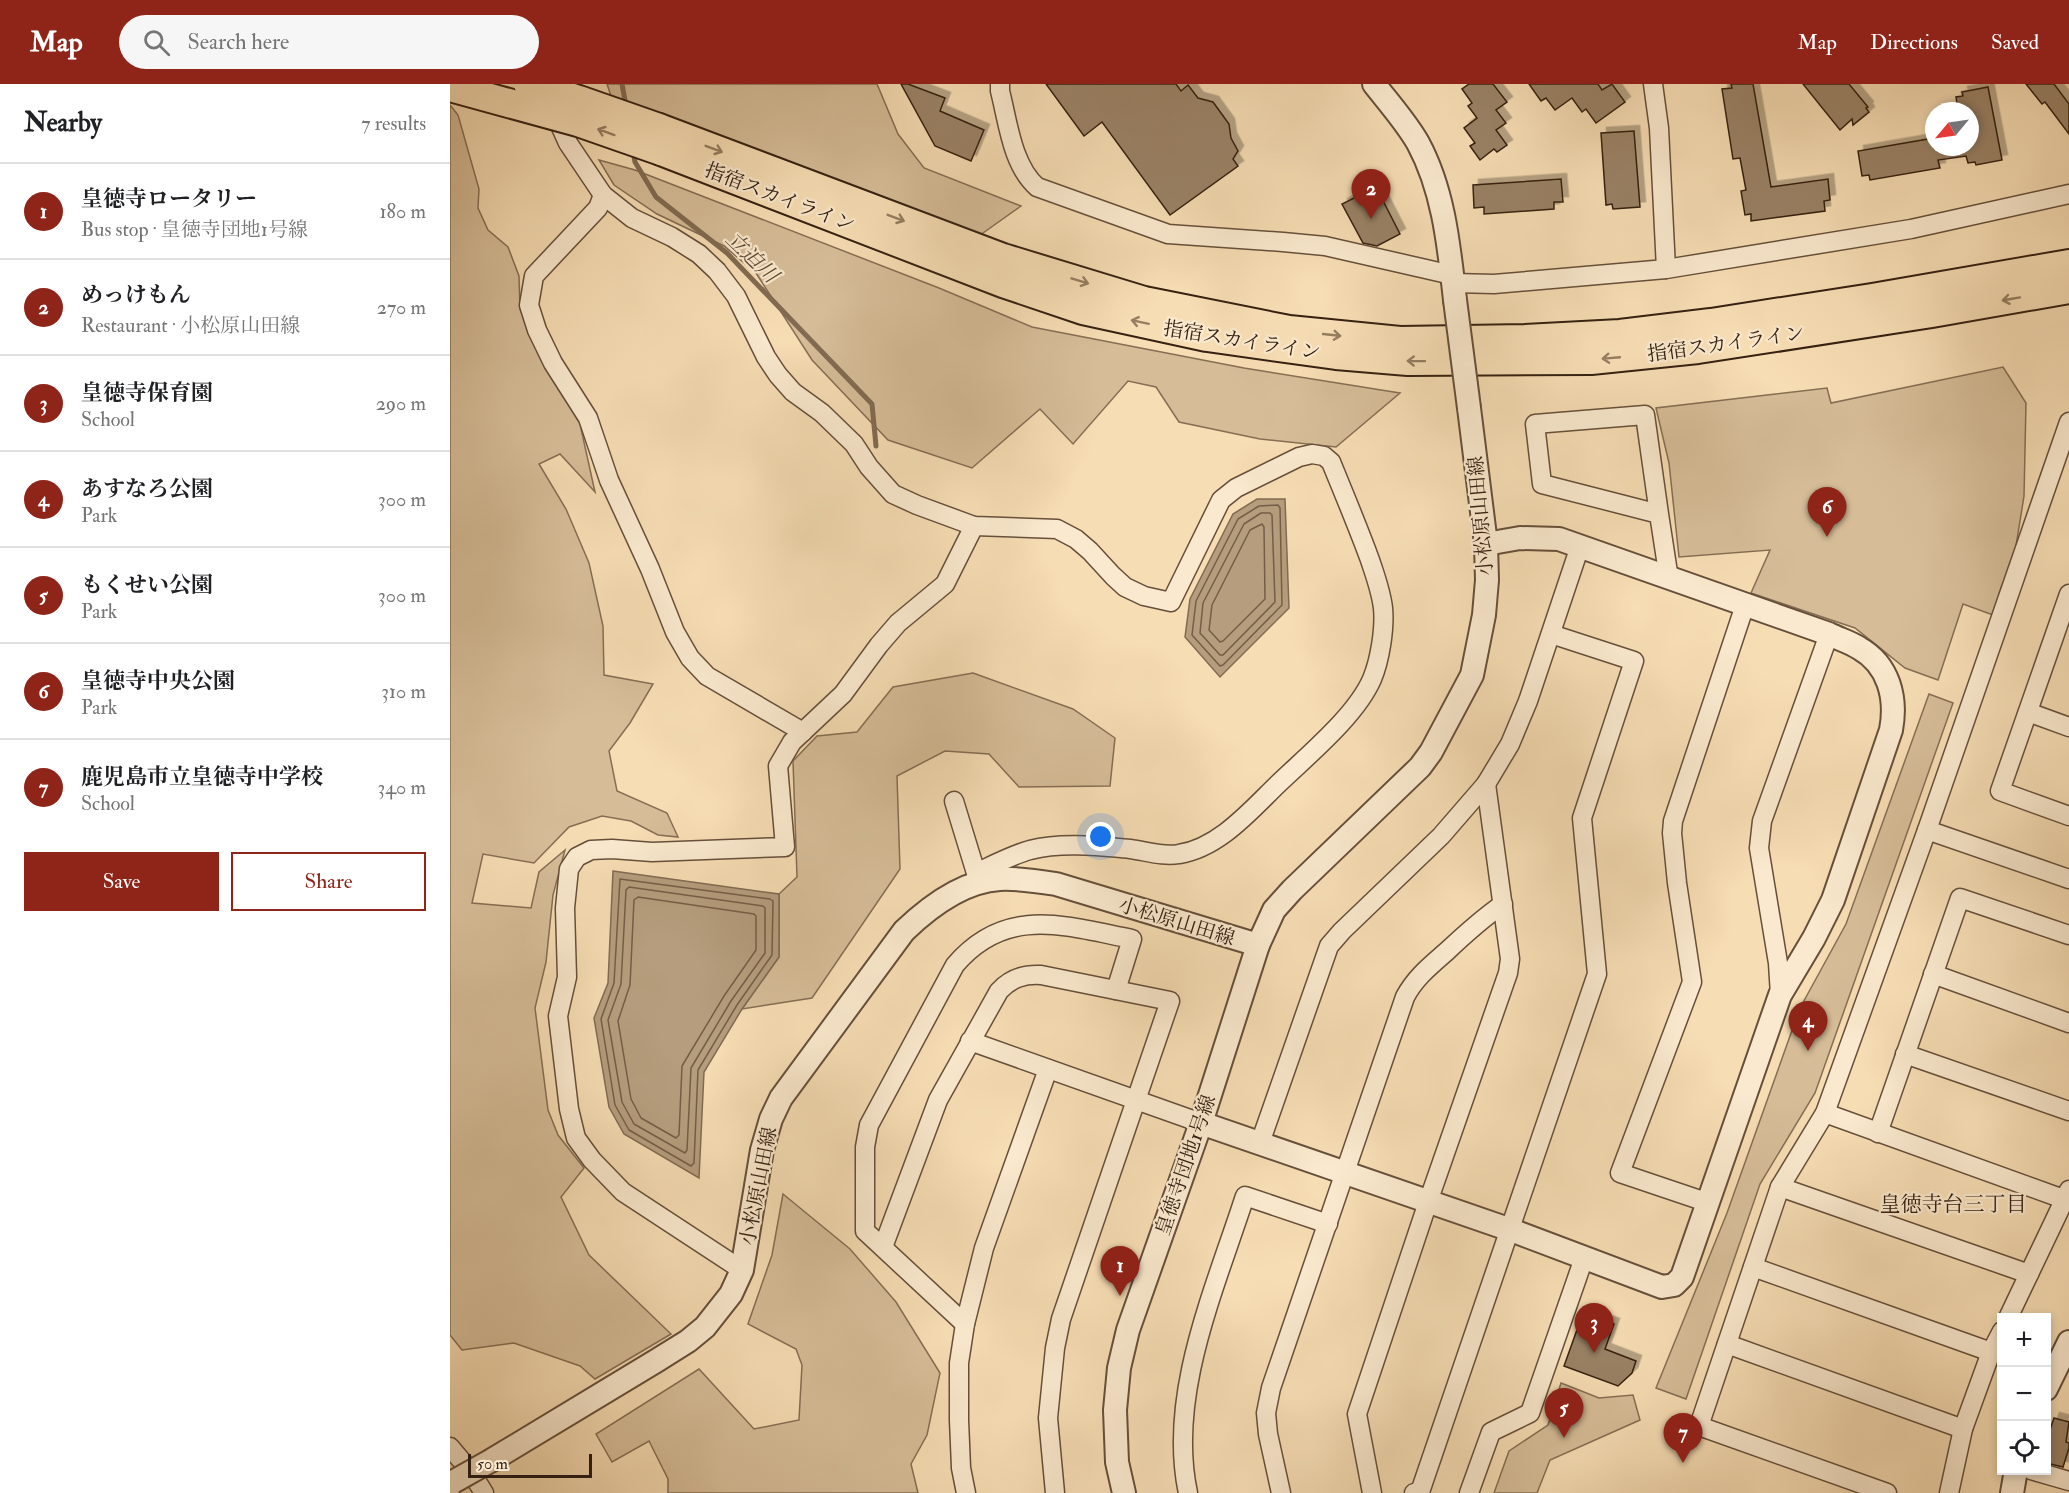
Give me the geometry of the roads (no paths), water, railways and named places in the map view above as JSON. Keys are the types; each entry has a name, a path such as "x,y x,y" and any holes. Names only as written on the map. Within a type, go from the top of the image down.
{"main road":[{"name":"指宿スカイライン","path":"528,84 579,99 660,140 1003,283 1083,310 1207,337 1336,355 1408,361 1591,360 1698,349 1932,313 2069,289"},
{"name":"指宿スカイライン","path":"450,87 578,122 660,140 1003,258 1133,297 1289,330 1401,341 1525,339 1620,334 1723,321 2069,264"}],"street":[{"path":"542,84 568,143 603,195 632,218 672,237 699,254 717,271 736,296 766,357 778,375 793,392 822,412 854,444 869,467 893,494 974,526 1057,529 1076,539 1125,586 1144,597 1171,602 1221,500 1236,488 1299,457 1312,454 1324,456 1331,462 1378,585 1383,609 1381,649 1372,680 1354,708 1256,806 1218,838 1199,848 1180,854 1062,845 1029,850 976,879 954,801"},
{"path":"1000,84 1019,165 1027,178 1037,187 1168,234 1325,246 1453,286 1666,269 1911,229 2069,194"},
{"name":"小松原山田線","path":"451,1483 688,1341 705,1327 731,1294 742,1270 762,1150 771,1119 781,1098 904,931 927,909 976,879 1056,884 1258,945 1275,910 1292,890 1420,767 1431,752 1472,675 1484,615 1487,580 1486,544 1447,231 1438,196 1418,144 1400,116 1374,84"},
{"path":"1653,84 1659,129 1666,269"},
{"path":"603,195 597,208 534,276 529,305 537,330 553,363 588,418 609,480 650,569 675,632 690,658 707,676 803,732"},
{"path":"1659,514 1542,484 1535,424 1645,415 1669,579"},
{"path":"1887,1493 1699,1426 1780,1187 1825,1113 1927,830 2069,422"},
{"path":"742,1270 622,1192 592,1160 576,1138 569,1109 558,1016 567,977 566,898 569,869 577,857 591,850 652,852 785,847 778,766 792,742 843,694 898,623 945,584 974,526"},
{"path":"970,1041 1510,1230 1662,1287 1674,1285 1682,1277 1780,996 1833,900 1891,730 1894,698 1878,664 1860,648 1829,634 1558,539 1520,538 1486,544"},
{"path":"1260,1143 1329,946 1441,836 1486,784 1510,744 1528,701 1580,546"},
{"path":"2069,594 2062,634 2028,712 2000,791 2069,816"},
{"path":"1706,1203 1620,1173 1692,982 1672,832 1745,605"},
{"path":"1419,1493 1597,974 1582,818 1634,661 1551,634"},
{"path":"1780,996 1778,963 1759,848 1762,821 1829,634"},
{"path":"2028,712 2069,727"},
{"path":"1372,1493 1357,1414 1508,974 1510,959 1486,784"},
{"path":"1927,830 2069,879"},
{"path":"1878,1132 1960,898 2069,935"},
{"path":"1281,1493 1266,1413 1271,1388 1405,997 1412,984 1482,919 1503,904"},
{"path":"965,1324 865,1231 865,1147 869,1125 955,965 972,947 997,933 1028,924 1052,924 1132,939 1116,990"},
{"name":"皇徳寺団地1号線","path":"1124,1493 1117,1462 1115,1410 1121,1359 1128,1330 1201,1123 1258,945"},
{"path":"883,1247 938,1100 1005,984 1027,974 1041,975 1170,1001 1061,1318 1048,1418 1055,1493"},
{"path":"1933,974 2069,1023"},
{"path":"1905,1054 2069,1111"},
{"path":"966,1493 961,1468 959,1420 959,1363 965,1324 984,1248 1048,1069"},
{"path":"1825,1113 2068,1197 2010,1313"},
{"path":"1780,1187 2029,1274"},
{"path":"1188,1493 1183,1468 1184,1404 1198,1342 1245,1196 1328,1224"},
{"path":"1469,1493 1491,1432 1530,1413 1584,1258"},
{"path":"1753,1267 1991,1352"},
{"path":"1949,1493 1963,1430 1997,1339"},
{"path":"2051,1379 2069,1342"},
{"path":"1727,1344 1963,1430"},
{"path":"450,1447 471,1472 484,1493"},
{"path":"2012,1493 2015,1475"},
{"path":"2048,1475 2069,1481"}],"water":[{"path":"1257,499 1285,499 1289,608 1220,677 1185,637 1190,599 1233,514"},
{"path":"613,871 779,894 779,957 742,1009 704,1072 699,1178 624,1134 609,1107 594,1018 608,983"}],"waterway":[{"name":"立迫川","path":"622,84 626,106"},
{"name":"立迫川","path":"633,151 635,162 656,197 727,253 872,404 876,446"}],"place":[{"name":"めっけもん","path":"1371,219"},
{"name":"皇徳寺中央公園","path":"1827,537"},
{"name":"あすなろ公園","path":"1808,1051"},
{"name":"皇徳寺ロータリー","path":"1120,1296"},
{"name":"皇徳寺保育園","path":"1594,1353"},
{"name":"もくせい公園","path":"1564,1438"},
{"name":"鹿児島市立皇徳寺中学校","path":"1683,1463"}],"district":[{"name":"皇徳寺台三丁目","path":"1953,1204"}]}
